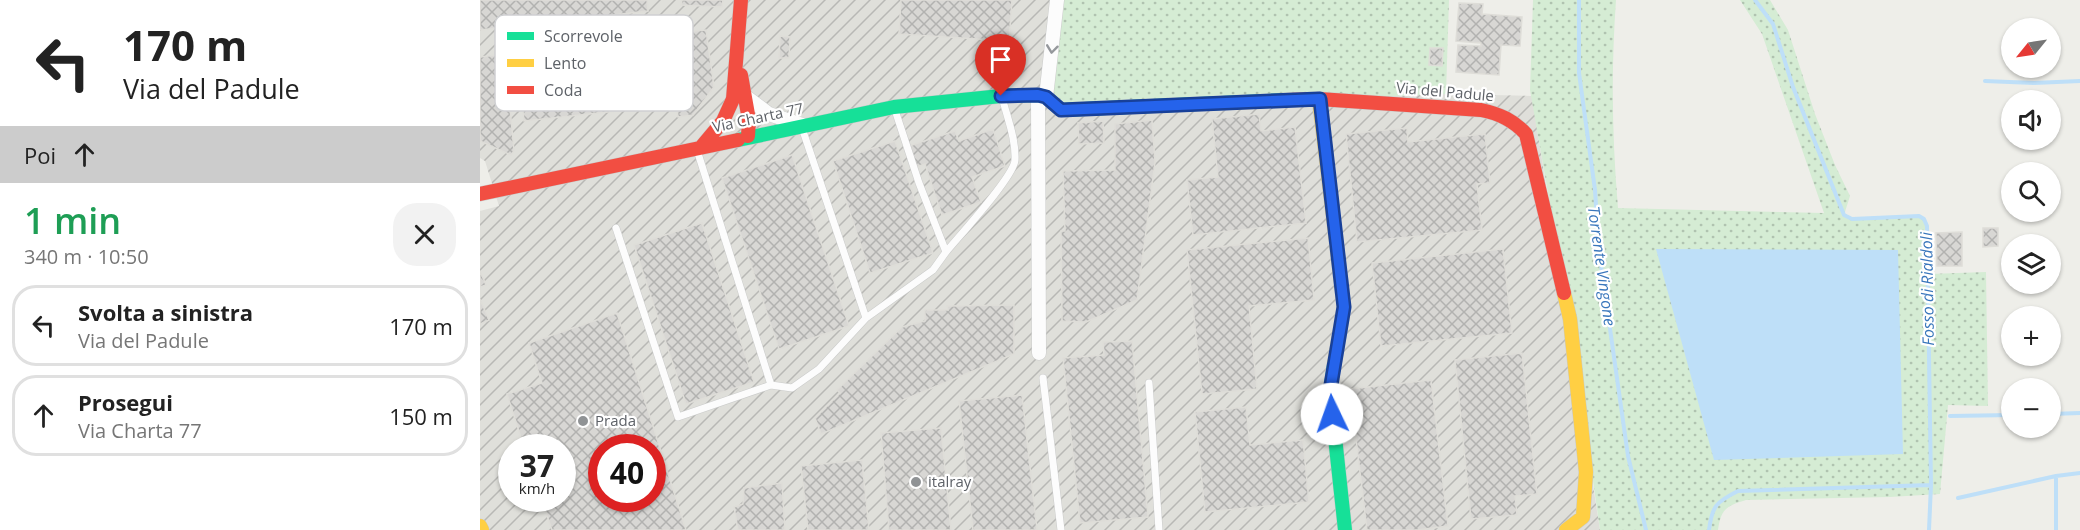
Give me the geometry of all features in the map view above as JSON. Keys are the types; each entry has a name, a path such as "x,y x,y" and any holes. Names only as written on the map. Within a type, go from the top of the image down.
{"street":[{"path":"741,0 738,53 739,97 749,124 748,136"},
{"path":"1039,353 1042,96 1057,0"},
{"name":"Via Charta 77","path":"480,194 894,107 1001,96 1042,96"},
{"name":"Via del Padule","path":"1042,96 1061,110 1320,99 1481,110 1501,114 1514,120 1526,134 1570,319 1586,472 1583,518 1566,530"},
{"path":"739,97 769,114 801,125"},
{"path":"699,147 723,121 739,97"},
{"path":"1320,99 1344,307 1330,391 1345,530"}],"lane":[{"path":"616,228 678,417 771,385 792,388 819,369 866,318 933,270 1007,177 1015,162 1013,142 1001,96"},
{"path":"894,107 919,183 946,252"},
{"path":"801,125 866,318"},
{"path":"699,147 771,385"},
{"path":"1043,378 1062,530"},
{"path":"1149,383 1159,530"}],"shaded area":[{"path":"480,0 1052,0 1061,110 1446,94 1532,96 1600,530 480,530 480,211 499,206 485,161 480,158"}],"green space":[{"path":"1057,0 1449,0 1446,94 1061,110 1046,97"},
{"path":"1533,0 1616,0 1613,104 1618,208 1824,213 1762,34 1740,0 1770,0 1788,30 1815,114 1850,196 1844,215 1852,219 1919,216 1924,219 1927,226 1929,274 1986,272 1988,406 1948,405 1940,494 1746,500 1726,509 1721,517 1718,530 1600,530 1570,319 1530,90"}],"water":[{"path":"1656,249 1898,250 1903,454 1714,460"}],"building":[{"path":"480,0 647,0 648,11 613,15 495,15 495,28 480,30"},
{"path":"682,0 723,0 722,7 681,5"},
{"path":"901,0 1012,0 1009,41 899,34"},
{"path":"1459,3 1483,4 1482,14 1522,17 1520,46 1501,45 1499,75 1456,72 1458,45 1481,46 1481,43 1456,41"},
{"path":"706,30 714,87 693,115 678,117 677,111 693,111 693,31"},
{"path":"780,36 790,37 789,58 779,58"},
{"path":"1430,48 1443,48 1442,66 1429,65"},
{"path":"495,55 495,111 510,111 514,151 511,155 480,141 480,57"},
{"path":"523,111 617,111 524,121"},
{"path":"1259,114 1261,131 1295,127 1306,223 1193,235 1187,180 1218,177 1212,119"},
{"path":"1152,120 1155,162 1137,300 1086,322 1062,321 1061,231 1065,231 1063,171 1115,170 1115,124"},
{"path":"1103,121 1104,143 1079,144 1078,123"},
{"path":"1407,128 1408,142 1485,134 1490,183 1477,184 1482,230 1357,242 1346,134"},
{"path":"993,129 1005,166 972,177 981,202 942,215 925,164 916,167 909,146 955,131 959,141"},
{"path":"895,141 933,253 870,273 833,161"},
{"path":"792,155 849,326 779,349 722,178"},
{"path":"702,223 754,382 686,404 634,245"},
{"path":"1983,228 1998,228 1998,246 1983,247"},
{"path":"1962,232 1962,266 1937,266 1936,233"},
{"path":"1308,238 1314,300 1249,306 1257,389 1202,394 1187,250"},
{"path":"1503,249 1512,333 1381,346 1372,263"},
{"path":"480,271 486,285 480,287"},
{"path":"480,299 489,320 480,324"},
{"path":"1014,305 1014,354 821,434 815,418 840,393 837,390 902,327 925,321 925,310 948,310 947,306"},
{"name":"Prada","path":"617,313 655,434 588,434 588,512 666,512 666,467 686,530 552,530 546,512 576,512 576,434 520,434 507,394 542,383 529,343"},
{"path":"1132,341 1148,517 1080,523 1063,358 1104,355 1103,342"},
{"path":"1522,353 1537,494 1515,496 1517,515 1471,519 1455,360"},
{"path":"1431,380 1448,526 1417,530 1367,530 1350,389"},
{"path":"1022,395 1037,530 973,530 959,401"},
{"path":"1246,407 1250,445 1303,440 1309,502 1205,512 1195,412"},
{"name":"italray","path":"941,428 951,530 889,530 881,433"},
{"path":"862,460 869,530 808,530 801,466"},
{"path":"782,483 785,530 738,530 734,507 743,504 744,488"}],"waterway":[{"name":"Torrente Vingone","path":"1579,0 1579,73 1595,190 1599,251 1628,456 1646,530"},
{"name":"Fosso di Rialdoli","path":"1755,0 1773,24 1793,87 1844,215 1852,219 1919,216 1924,219 1927,226 1931,485 1929,530"},
{"path":"1985,81 2034,83 2080,81"},
{"path":"2061,414 2080,413"},
{"path":"1950,416 2001,415"},
{"path":"1958,498 2056,476 2080,473"},
{"path":"2056,476 2056,530"},
{"path":"1709,530 1716,506 1738,491 1931,485"}],"traffic: fast":[{"path":"738,140 894,107 1001,96 1038,95 1046,97 1061,110 1288,100"},
{"path":"1334,365 1330,391 1345,530"}],"traffic: slow":[{"path":"1319,99 1344,307 1334,365"},
{"path":"1564,293 1570,319 1586,472 1583,517 1566,530"},
{"path":"480,526 482,530"}],"traffic: jam":[{"path":"702,146 723,121 733,99 741,0"},
{"path":"741,75 749,120 748,136"},
{"path":"1288,100 1319,99 1481,110 1511,121 1526,134 1564,293"},
{"path":"480,194 738,140"}],"place":[{"name":"Prada","path":"583,421"},
{"name":"italray","path":"916,482"}],"route":[{"path":"1001,96 1038,95 1046,97 1061,110 1320,99 1344,307 1330,391 1332,414"}]}
